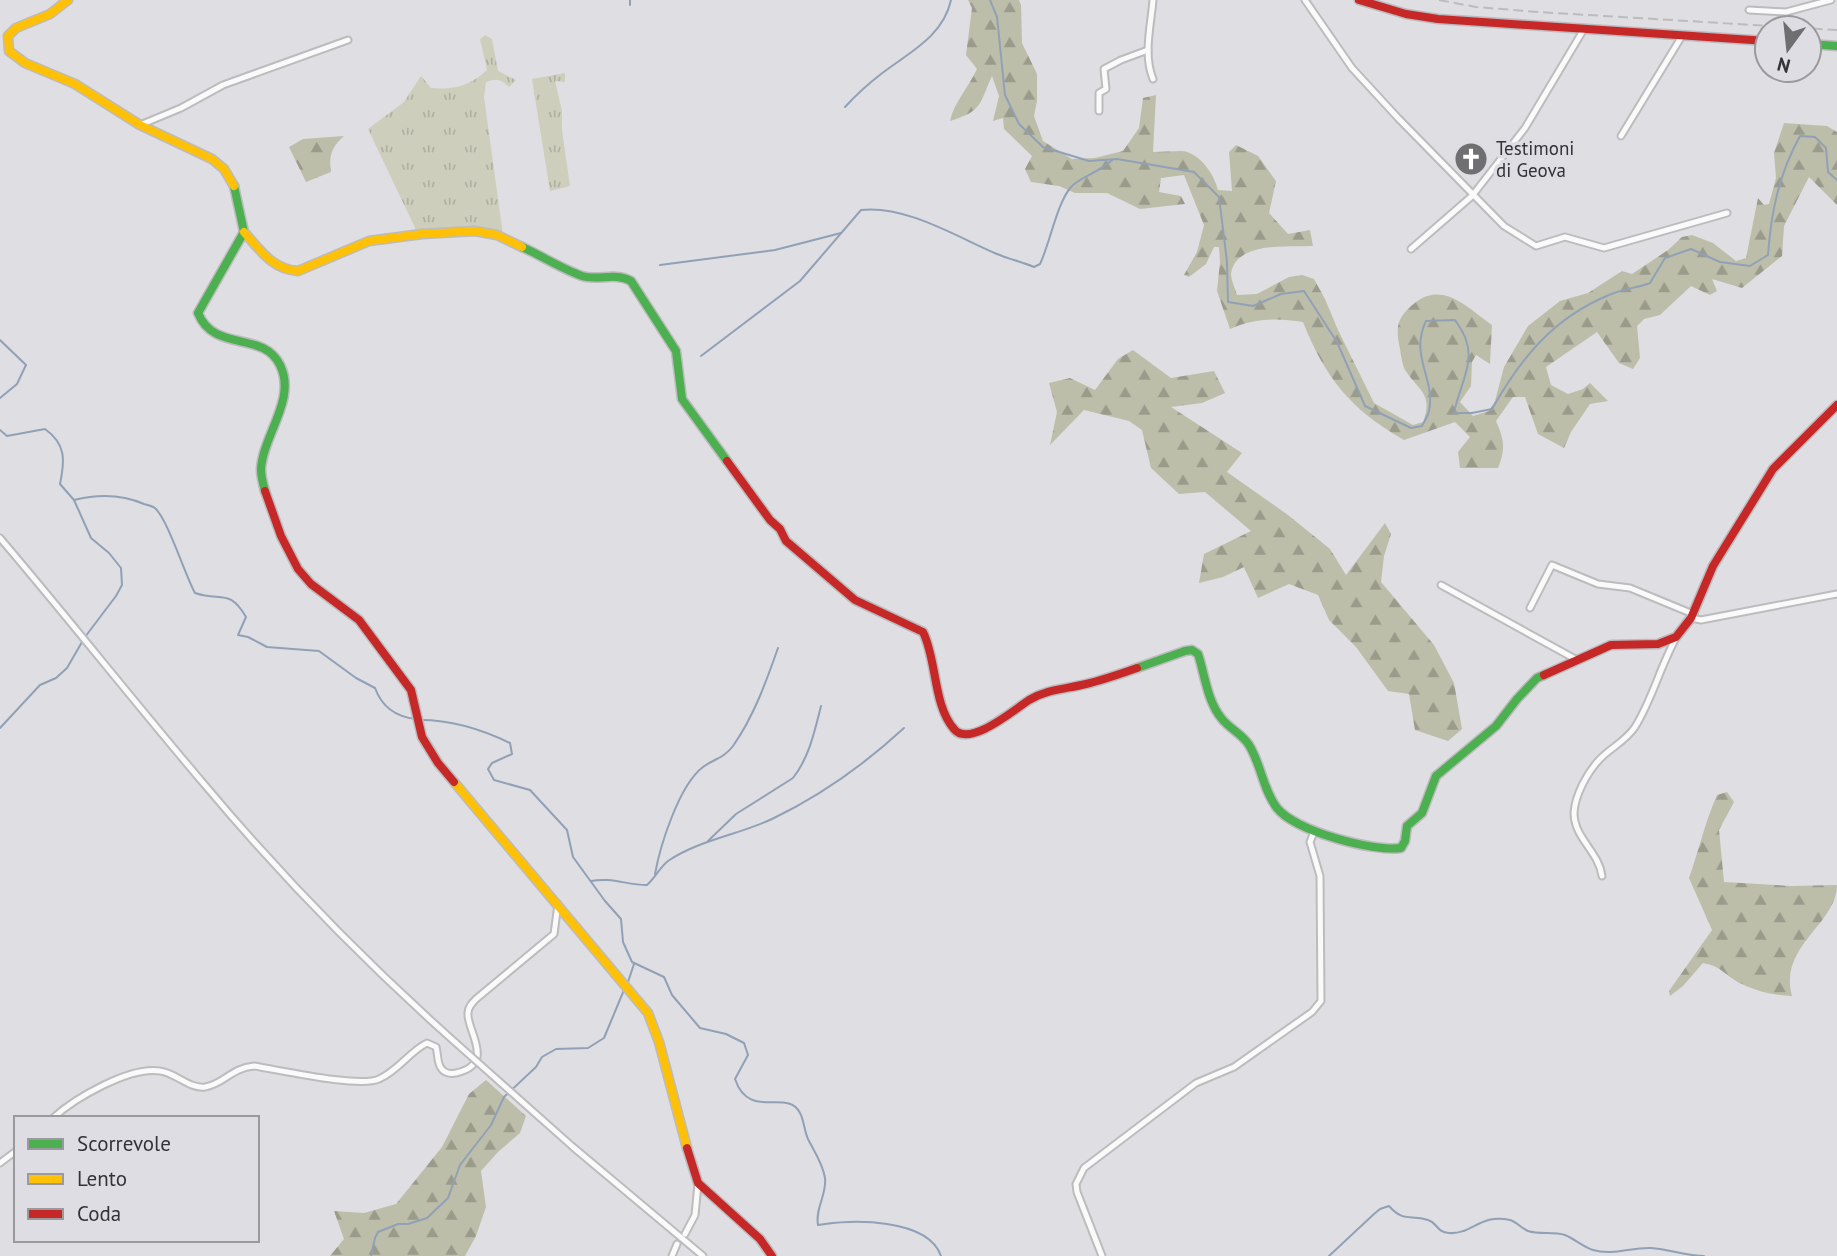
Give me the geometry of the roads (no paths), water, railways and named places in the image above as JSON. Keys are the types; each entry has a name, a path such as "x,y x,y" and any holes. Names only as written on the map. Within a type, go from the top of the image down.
{"street":[{"path":"68,0 50,14 16,27 8,36 9,51 25,63 75,84 140,125 199,151 224,169 234,186 244,232 199,308 199,319 213,334 262,346 280,363 284,374 283,399 264,451 261,476 292,559 306,579 350,610 359,620 403,678 414,698 422,737 438,763 648,1013 657,1034 698,1183 695,1215 685,1234"},
{"path":"1153,0 1148,50 1153,79"},
{"path":"1305,0 1352,68 1472,196 1504,226 1536,246 1565,237 1604,248 1727,213"},
{"path":"1359,0 1438,19 1753,40"},
{"path":"1749,10 1786,12 1830,0"},
{"path":"1411,249 1472,196 1525,128 1584,29"},
{"path":"1621,136 1682,36"},
{"path":"140,125 181,108 223,85 348,40"},
{"path":"1099,111 1099,93 1105,89 1104,69 1148,50"},
{"path":"244,232 276,268 283,271 298,271 376,239 475,231 497,235 585,277 624,277 631,281 676,351 679,361 678,387 682,400 780,529 786,541 855,600 923,632 947,716 954,730 964,736 975,735 1039,694 1090,684 1192,650 1198,654 1204,680 1218,711 1249,745 1266,790 1277,807 1314,832 1337,836 1375,850 1401,848 1408,826 1422,813 1436,776 1496,726 1537,678 1611,645 1658,644 1676,638"},
{"path":"1602,876 1600,863 1577,830 1574,812 1581,787 1598,760 1634,729 1663,662 1692,616 1713,566 1773,469 1837,405"},
{"path":"0,538 205,785 310,902 411,1004 573,1147 703,1256"},
{"path":"1530,608 1552,565 1598,584 1630,588 1702,620 1837,594"},
{"path":"1441,585 1577,660"},
{"path":"1102,1256 1077,1192 1076,1184 1084,1168 1196,1083 1234,1067 1312,1012 1321,1001 1320,876 1310,842 1314,832"},
{"path":"56,1116 82,1096 134,1073 151,1070 171,1074 199,1087 216,1083 234,1070 254,1066 362,1083 380,1079 427,1042 436,1047 443,1071 459,1072 471,1065 476,1058 475,1035 468,1013 470,1006 554,934 558,923 558,904"},
{"path":"698,1183 761,1239 772,1256"},
{"path":"672,1256 677,1244"}],"waterway":[{"path":"630,0 630,5"},
{"path":"845,107 871,82 932,34 947,13 951,0"},
{"path":"990,0 997,17 1005,95 1019,124 1043,147 1089,161 1117,159 1194,172 1219,197 1227,262 1228,302 1253,306 1281,294 1304,291 1337,342 1365,406 1411,428 1422,426 1429,411 1429,388 1420,345 1426,321 1455,320 1466,340 1467,367 1454,413 1492,409 1527,357 1555,328 1589,304 1619,291 1650,283 1665,258 1691,249 1720,262 1750,266 1768,255 1777,194 1800,136 1815,137 1826,148 1828,172 1837,180"},
{"path":"701,356 800,281 861,210 896,212 913,217 997,254 1034,267 1040,264 1062,203 1071,187 1112,160"},
{"path":"660,265 775,250 841,233"},
{"path":"0,340 26,365 17,384 0,398"},
{"path":"0,430 7,436 45,429 52,435 62,453 60,484 74,500 101,496 118,497 155,508 165,524 195,593 229,599 235,602 246,617 238,635 267,647 319,651 356,678 375,688 391,710 416,719"},
{"path":"74,500 91,538 109,553 121,568 122,585 85,637"},
{"path":"0,728 40,685 56,678 67,668 82,642"},
{"path":"655,874 666,833 686,787 703,767 733,746 753,711 778,648"},
{"path":"708,841 736,814 793,778 807,753 821,706"},
{"path":"421,720 467,727 510,743 512,754 492,763 488,769 494,780 530,790 567,830 573,857 621,919 623,942 632,962 664,977 672,995 700,1028 726,1034 744,1043 748,1055 735,1079 749,1099 787,1103 800,1113 825,1178 818,1225 868,1222 905,1228 921,1234 933,1244 941,1256"},
{"path":"591,881 647,885 665,863 680,854 759,825 825,790 858,767 904,728"},
{"path":"628,982 634,964"},
{"path":"371,1256 378,1232 398,1224 427,1218 448,1198 460,1165 491,1125 504,1097 536,1067 542,1057 556,1049 588,1048 604,1038 624,990"},
{"path":"1329,1256 1374,1214 1389,1206 1399,1215 1428,1220 1449,1233 1464,1231 1491,1219 1500,1219 1512,1221 1533,1232 1565,1235 1589,1249 1600,1252 1651,1248 1704,1256"}],"railway":[{"path":"1439,0 1476,7 1538,12 1837,30"}],"place":[{"name":"Testimoni di Geova","path":"1471,159"}]}
